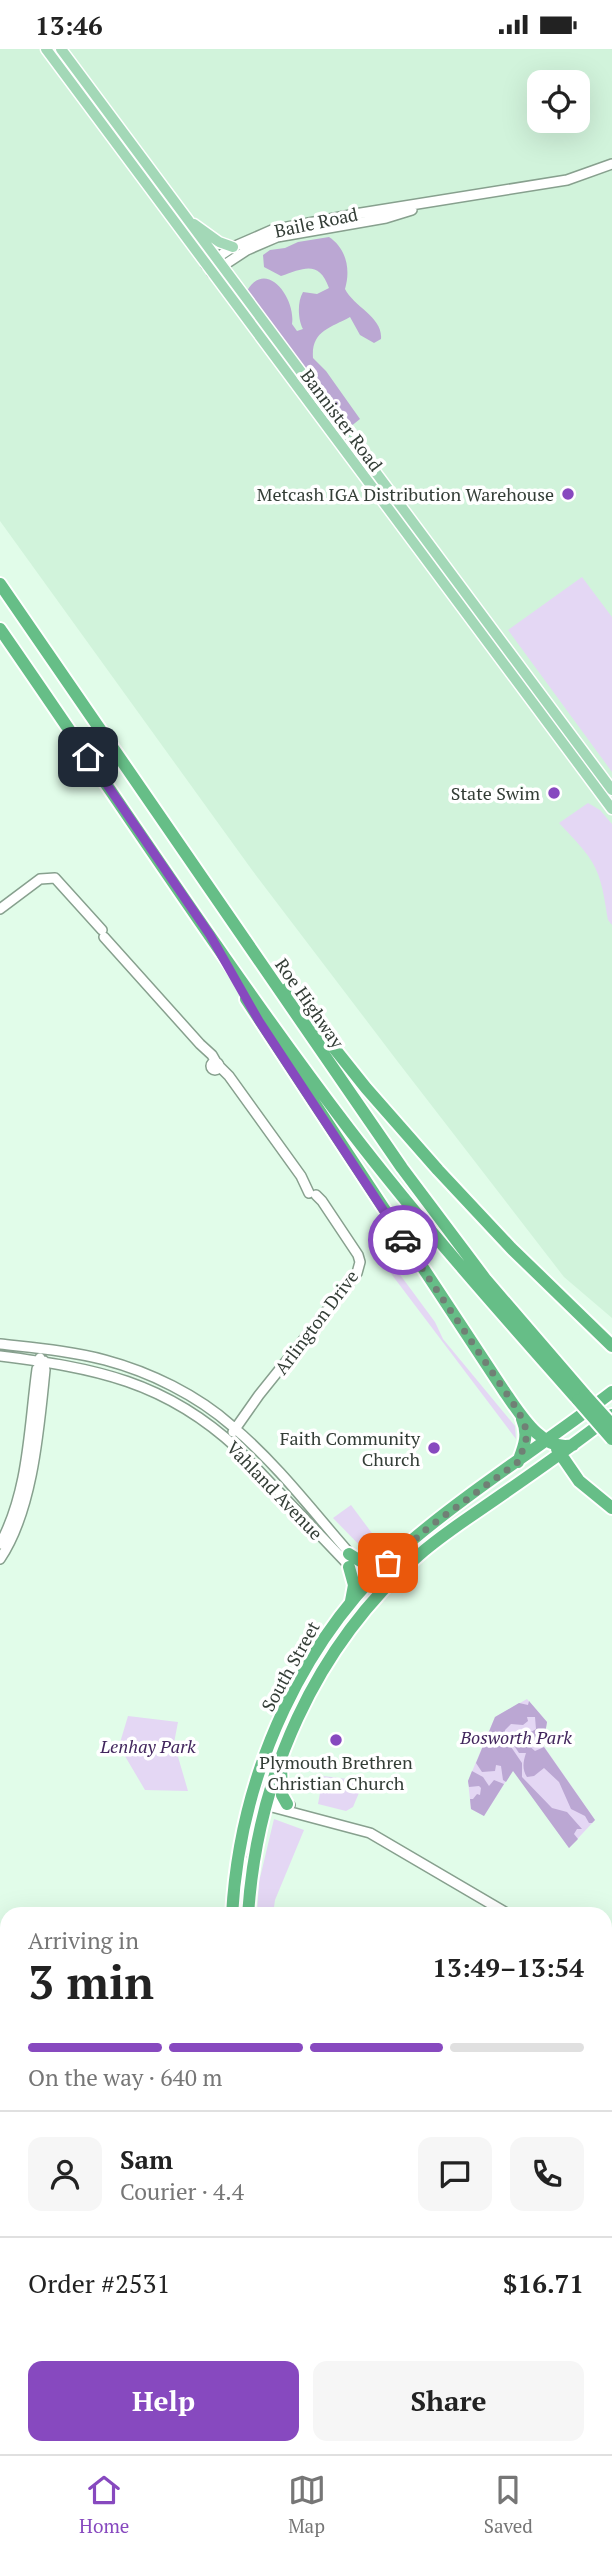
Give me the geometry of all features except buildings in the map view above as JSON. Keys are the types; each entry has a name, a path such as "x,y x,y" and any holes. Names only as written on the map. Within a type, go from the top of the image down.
{"highway":[{"name":"Roe Highway","path":"0,584 402,1168 486,1280 582,1397 612,1439"},
{"name":"Roe Highway","path":"0,629 210,935 351,1131 418,1216 582,1397 612,1425"},
{"path":"210,935 259,1021 425,1274 519,1412 554,1447 579,1481"},
{"path":"244,938 366,1088 438,1170 511,1248 612,1346"},
{"name":"South Street","path":"249,1907 255,1844 265,1801 296,1717 335,1653 381,1593 433,1543 541,1468 563,1430 612,1392"},
{"path":"518,1462 526,1441 526,1429 519,1412"},
{"name":"South Street","path":"233,1907 238,1860 257,1779 281,1715 322,1639 388,1563 429,1527 518,1462 554,1447 573,1445 612,1415"},
{"path":"541,1468 558,1470 579,1481 612,1509"},
{"path":"350,1605 354,1585 349,1561 370,1567 388,1563"},
{"path":"282,1751 282,1795 287,1804"}],"main road":[{"name":"Bannister Road","path":"46,49 612,809"},
{"name":"Bannister Road","path":"61,49 612,790"},
{"name":"Baile Road","path":"209,269 277,237 434,203 567,180 612,164"},
{"path":"185,218 219,242 233,247"},
{"name":"Baile Road","path":"219,263 233,247 272,230 339,222"},
{"name":"Arlington Drive","path":"0,909 40,879 55,878 234,1085 313,1195 323,1201 358,1255 360,1262 357,1273 226,1437"},
{"name":"Vahland Avenue","path":"0,1344 105,1360 154,1378 194,1399 234,1427 265,1458 349,1561"},
{"path":"0,1559 15,1531 29,1480 44,1379 43,1362 34,1352 24,1347"},
{"path":"0,1544 21,1486 37,1369 57,1351"},
{"name":"Vahland Avenue","path":"0,1356 99,1371 174,1401 226,1437 381,1593"},
{"path":"257,1779 260,1796 272,1807 370,1833"},
{"path":"238,1860 248,1843 256,1809 265,1801 287,1804 359,1824 496,1907"}],"shaded area":[{"path":"0,49 612,49 612,1318 564,1277 252,870 0,521"}],"green space":[{"path":"329,237 340,247 346,260 345,289 373,318 381,339 374,343 360,335 350,317 323,331 315,342 313,358 326,371 360,419 350,427 247,291 255,282 271,280 285,293 292,314 292,324 297,331 303,329 299,311 301,296 303,292 317,294 329,288 325,279 321,273 310,269 281,276 264,267 263,255 270,250 285,248 298,242"},
{"path":"582,577 612,617 612,772 508,630"},
{"path":"588,803 600,810 612,824 612,925 608,920 599,876 594,866 559,823"},
{"path":"387,1257 435,1322 443,1339 515,1426 516,1439 383,1263"},
{"path":"351,1505 386,1552 374,1557 369,1555 333,1518"},
{"name":"Bosworth Park","path":"527,1699 547,1722 543,1745 595,1820 569,1848 513,1770 484,1816 471,1809 468,1781 495,1717"},
{"path":"529,1701 547,1722 544,1740 530,1736 536,1729 535,1717 527,1717 528,1721 523,1725 511,1724 505,1730 505,1738 522,1763 522,1777 552,1808 567,1812 582,1829 577,1829 574,1834 578,1839 569,1848 513,1771 506,1782 503,1780 501,1766 496,1765 495,1771 482,1772 476,1763 495,1717 519,1703 528,1705"},
{"name":"Lenhay Park","path":"128,1716 178,1722 174,1743 188,1791 145,1790 119,1746"},
{"path":"517,1732 527,1737 525,1742 535,1751 544,1747 595,1820 592,1823 571,1809 559,1782 544,1768 534,1776 527,1777 524,1771 526,1753 519,1753 509,1738"},
{"path":"472,1771 483,1777 489,1786 494,1780 504,1784 484,1816 471,1809 470,1799 480,1795 481,1788 469,1787"},
{"path":"323,1776 364,1781 353,1807 346,1811 318,1804"},
{"path":"274,1819 304,1830 274,1907 257,1907 259,1882"}],"way so far":[{"path":"388,1563 429,1527 518,1462 526,1441 526,1429 519,1412 403,1240"}],"place":[{"name":"Metcash IGA Distribution Warehouse","path":"568,494"},
{"name":"State Swim","path":"554,793"},
{"name":"Faith Community Church","path":"434,1448"},
{"name":"Plymouth Brethren Christian Church","path":"336,1740"}],"route":[{"path":"88,757 210,935 259,1021 403,1240"}]}
